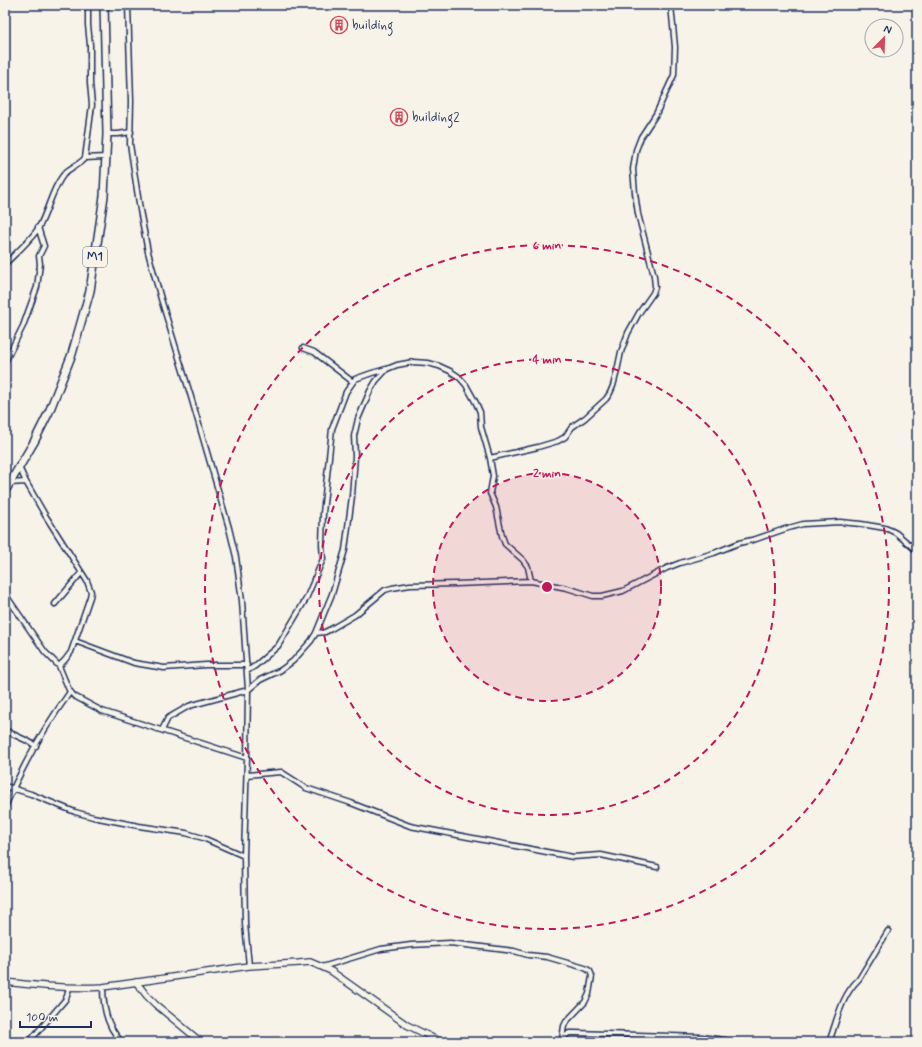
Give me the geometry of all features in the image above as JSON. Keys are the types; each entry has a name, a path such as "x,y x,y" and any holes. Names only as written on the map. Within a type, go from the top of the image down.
{"highway":[{"name":"M1","path":"5,491 34,442 49,412 72,354 90,291 104,196 107,134 104,5"}],"street":[{"path":"5,264 38,228 60,180 66,172 80,164 85,158 92,105 88,5"},
{"path":"128,5 131,101 130,144 148,252 229,528 242,601 248,690 244,856 245,924 249,966"},
{"path":"490,458 558,441 565,437 572,427 585,418 606,399 613,386 621,352 628,333 639,313 653,293 654,276 638,214 633,169 636,150 641,137 656,114 674,76 675,47 671,5"},
{"path":"107,134 131,132"},
{"path":"85,158 105,157"},
{"path":"5,362 22,326 37,287 40,264 39,256 44,246 38,228"},
{"path":"303,348 314,352 353,382"},
{"path":"247,671 278,646 306,599 323,559 323,513 332,429 346,392 355,379 397,365 413,362 428,363 444,368 459,377 466,385 480,412 483,438 490,458 493,476 490,493 496,507 502,536 505,544 523,560 528,567 531,581"},
{"path":"162,730 168,718 189,706 248,690 260,680 281,670 293,661 311,641 316,633 332,594 345,550 352,496 355,456 354,436 358,419 370,391 376,381 387,369"},
{"path":"19,467 45,515 87,581 91,592 75,641 68,656 59,666"},
{"path":"10,483 26,482"},
{"path":"316,633 325,632 331,629 354,615 385,590 392,588 410,585 531,581 567,588 593,596 602,596 623,591 667,568 680,563 714,553 739,543 756,540 803,524 840,522 884,528 896,533 917,551"},
{"path":"55,604 81,573"},
{"path":"5,594 45,652 59,666 70,692 74,696 102,711 247,758"},
{"path":"75,641 134,662 164,668 206,665 246,665"},
{"path":"5,807 26,762 52,717 70,692"},
{"path":"5,730 27,740 36,746"},
{"path":"247,775 281,772 306,788 351,803 410,826 573,857 600,855 657,867"},
{"path":"5,786 92,817 186,833 203,838 244,856"},
{"path":"829,1042 846,996 855,982 859,979 888,931"},
{"path":"322,966 381,949 410,945 450,943 514,951 528,955 547,957 585,968 590,971 592,976 589,994 585,1002 566,1022 560,1040"},
{"path":"5,982 69,988 103,986 249,966 310,962 322,966 336,975 407,1025 441,1042"},
{"path":"136,982 155,1004 201,1042"},
{"path":"103,986 103,1001 108,1019 117,1037 122,1042"},
{"path":"29,1042 62,1004 67,996 69,988"},
{"path":"560,1040 569,1033 575,1033 702,1036 738,1042"}],"place":[{"name":"building","path":"339,25"},
{"name":"building2","path":"399,117"}]}
